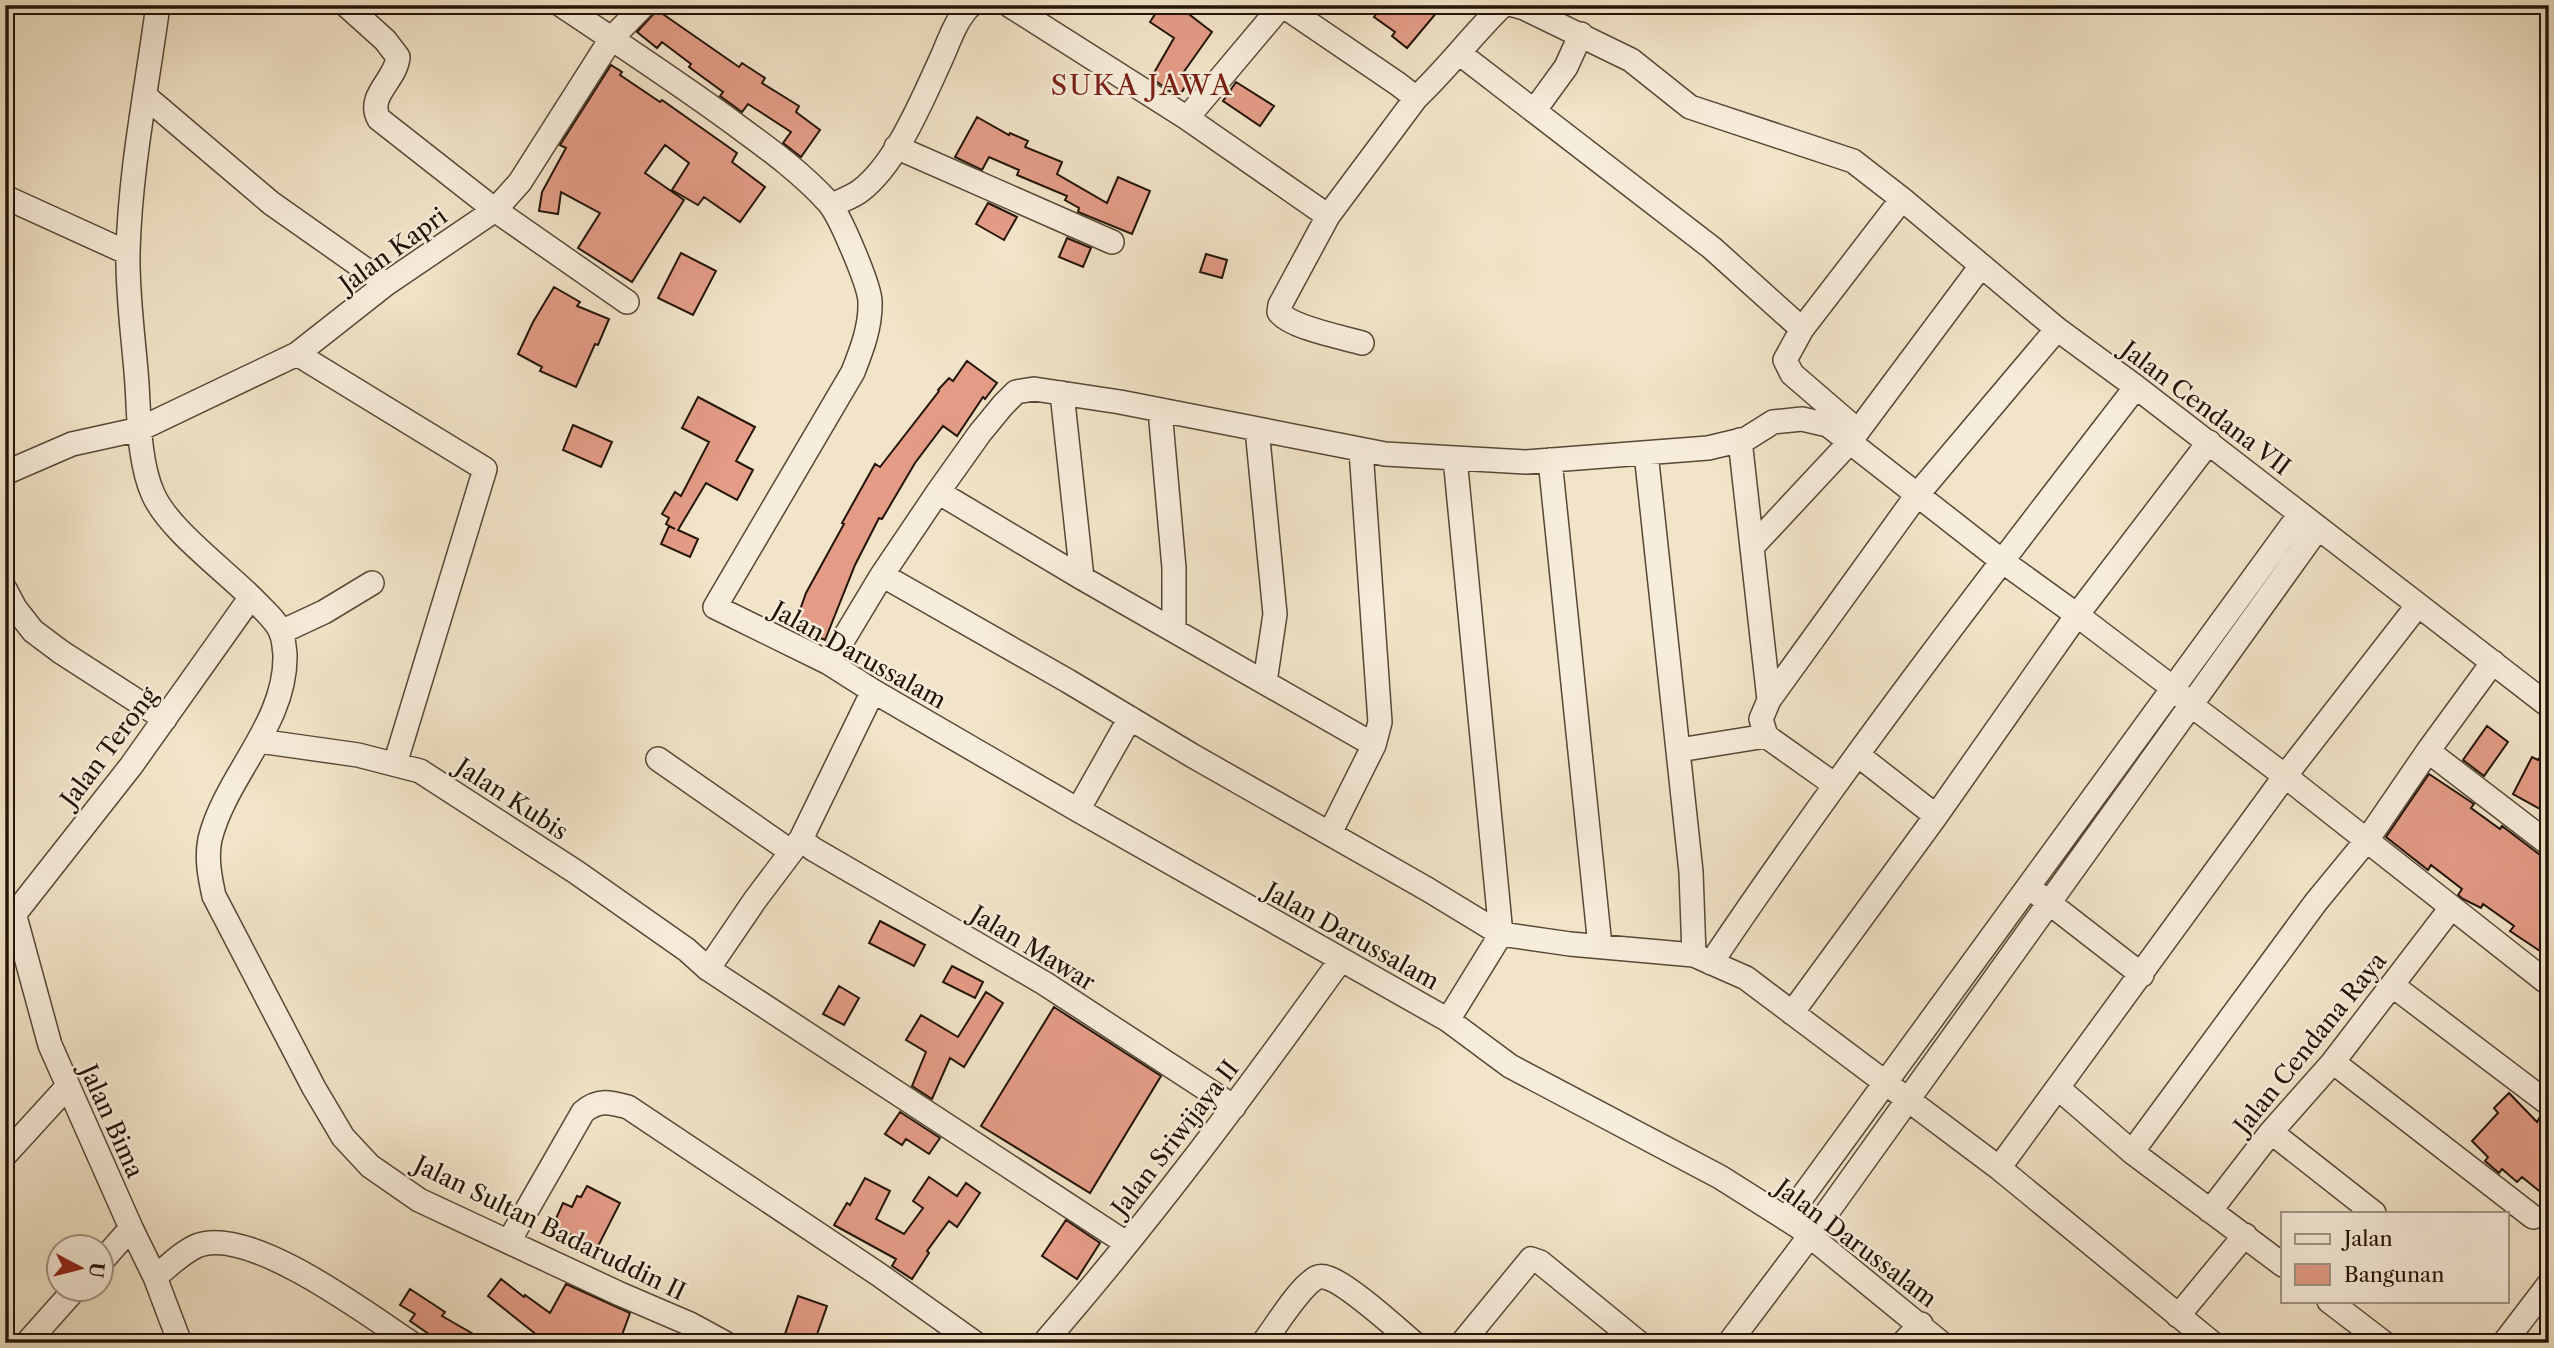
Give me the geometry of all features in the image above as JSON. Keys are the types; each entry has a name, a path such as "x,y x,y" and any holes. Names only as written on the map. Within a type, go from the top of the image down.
{"street":[{"path":"158,5 128,253 140,429 153,494 165,515 251,597 281,632 324,612 372,583"},
{"path":"346,5 385,40 398,57 397,67 375,103 374,111 379,119 495,210 627,302"},
{"path":"561,5 691,92 784,160 831,206 860,191 896,147 913,119 952,35 971,5"},
{"name":"Jalan Kapri","path":"5,473 72,444 140,429 297,354 386,285 495,210 520,182 611,39 644,5"},
{"path":"1009,5 1187,118 1328,216"},
{"path":"1187,118 1282,5 1416,98"},
{"path":"1362,343 1295,323 1279,312 1280,306 1328,216 1416,98 1503,5"},
{"name":"Jalan Cendana VII","path":"1513,5 1581,34 1630,60 1690,107 1853,161 2057,329 2209,442 2549,706"},
{"path":"1534,111 1566,67 1581,34"},
{"path":"1459,53 1712,248 1802,329"},
{"path":"145,96 271,203 386,285"},
{"path":"896,147 1112,242"},
{"path":"5,197 128,253"},
{"path":"1902,199 1802,329 1785,360 1792,374 1853,437 1917,495 2173,688 2191,705 2549,985"},
{"name":"Jalan Darussalam","path":"831,206 864,278 870,300 865,342 853,372 715,607 829,663 1078,810 1448,1020 1510,1066 1720,1177 1799,1227 1941,1343"},
{"path":"1752,547 1853,437 1981,266"},
{"path":"1835,785 1766,736 1761,719 1769,700 1917,495 2057,329"},
{"path":"297,354 485,469 396,764"},
{"path":"1703,959 2136,387"},
{"path":"829,663 882,575 995,414 1016,393 1034,389 1160,410 1385,454 1526,462 1708,448 1740,440 1773,422 1801,419 1828,425 1853,437"},
{"path":"1062,393 1082,578"},
{"path":"1160,410 1174,568 1174,630"},
{"path":"1256,429 1275,614 1265,682"},
{"path":"1740,440 1769,700"},
{"path":"1792,1013 1936,816 2077,615 2209,442"},
{"path":"1330,833 1374,745 1380,722 1361,450"},
{"path":"1646,453 1691,872 1703,959"},
{"path":"1448,1020 1501,934 1455,458"},
{"path":"1550,460 1600,946"},
{"path":"938,492 1082,578 1374,745"},
{"path":"1786,1219 2173,688 2309,521"},
{"path":"1728,1343 1809,1237 2191,705 2309,521"},
{"path":"882,575 1501,934 1703,959 1746,978 1999,1168 2213,1343"},
{"path":"5,589 15,608 33,631 165,719"},
{"name":"Jalan Terong","path":"10,920 131,766 251,597"},
{"path":"1999,1168 2285,776 2418,605"},
{"name":"Jalan Sultan Badaruddin II","path":"281,632 285,653 278,697 259,741 223,804 210,841 208,871 214,896 274,1014 342,1137 370,1166 419,1200 690,1324 724,1343"},
{"path":"2132,1153 2316,902 2367,840 2493,662"},
{"path":"708,969 796,845 873,691"},
{"path":"1078,810 1130,718"},
{"path":"1679,750 1766,736"},
{"name":"Jalan Kubis","path":"259,741 358,755 420,771 576,872 687,950 708,969 1126,1243"},
{"path":"2428,751 2549,844"},
{"path":"1857,755 1936,816"},
{"name":"Jalan Mawar","path":"658,759 796,845 824,856 1044,983 1234,1107"},
{"path":"2028,886 2141,975"},
{"name":"Jalan Cendana Raya","path":"2210,1211 2271,1132 2333,1062 2451,908"},
{"name":"Jalan Bima","path":"10,920 50,1045 155,1277 180,1343"},
{"name":"Jalan Sriwijaya II","path":"1044,1343 1234,1107 1340,961"},
{"path":"2392,985 2549,1104"},
{"path":"2333,1062 2533,1217"},
{"path":"5,1155 68,1086"},
{"path":"2058,1088 2132,1153 2281,1263"},
{"path":"509,1241 583,1112 592,1104 604,1101 628,1107 878,1274 975,1343"},
{"path":"2271,1132 2373,1212"},
{"path":"116,1245 131,1228"},
{"path":"2178,1316 2245,1235"},
{"path":"155,1277 185,1253 200,1245 222,1243 265,1254 314,1279 411,1343"},
{"path":"1462,1343 1531,1259 1540,1262 1639,1343"},
{"path":"1263,1343 1303,1290 1320,1276 1331,1278 1340,1284 1414,1343"},
{"path":"2504,1343 2548,1284"},
{"path":"27,1343 64,1302"},
{"path":"2330,1302 2384,1343"},
{"path":"1903,1343 1921,1324"}],"building":[{"path":"1161,5 1177,5 1212,32 1183,73 1190,78 1179,97 1151,78 1174,38 1150,22"},
{"path":"1383,5 1443,5 1407,48 1392,36 1395,32 1374,17"},
{"path":"657,10 739,67 742,63 765,78 762,83 799,106 796,112 820,130 801,157 783,143 791,132 748,104 742,112 720,96 723,92 689,67 691,64 662,42 657,48 637,32"},
{"path":"611,65 622,72 620,75 660,102 662,100 737,153 732,162 765,187 740,222 704,197 698,205 672,190 689,163 665,145 645,173 684,200 632,282 578,248 600,213 561,192 558,214 539,211 542,192 566,148 560,145"},
{"path":"1236,82 1274,106 1260,126 1223,101"},
{"path":"977,117 1009,135 1010,133 1028,141 1025,147 1062,162 1057,174 1107,203 1118,177 1150,191 1132,234 1078,212 1079,208 1065,200 1067,196 1017,175 1019,170 989,157 982,170 955,157"},
{"path":"988,203 1017,217 1004,240 976,224"},
{"path":"1067,238 1091,248 1083,267 1059,257"},
{"path":"681,253 716,271 693,315 658,298"},
{"path":"1206,254 1227,260 1222,278 1200,272"},
{"path":"554,287 580,302 577,306 609,319 576,387 540,371 542,367 518,354"},
{"path":"967,361 997,383 985,399 983,397 957,436 943,426 915,463 882,519 879,518 855,565 825,640 794,627 806,593 875,464 880,467 938,390 949,378 953,381"},
{"path":"698,397 755,427 736,461 753,470 737,500 706,483 678,530 698,539 690,557 661,544 669,526 675,529 666,524 669,518 662,514 675,492 681,496 709,442 682,428"},
{"path":"573,425 612,442 601,467 563,450"},
{"path":"2487,726 2508,742 2484,776 2463,760"},
{"path":"2549,744 2549,814 2513,794 2532,757 2538,760"},
{"path":"2429,774 2474,804 2471,808 2500,829 2502,826 2549,859 2549,957 2510,931 2514,926 2483,904 2481,908 2463,899 2458,895 2462,889 2431,865 2428,870 2386,837"},
{"path":"880,921 925,945 914,966 869,943"},
{"path":"952,966 983,982 975,998 943,982"},
{"path":"839,986 859,998 844,1025 823,1014"},
{"path":"986,992 1003,1003 964,1067 950,1058 932,1099 912,1086 926,1052 906,1040 921,1015 958,1037"},
{"path":"1054,1007 1161,1076 1090,1193 981,1126"},
{"path":"2509,1093 2537,1122 2541,1115 2549,1118 2549,1199 2522,1177 2517,1182 2502,1169 2499,1173 2485,1161 2488,1157 2472,1141 2498,1113 2494,1108"},
{"path":"900,1112 940,1138 929,1154 906,1139 902,1145 885,1134"},
{"path":"929,1177 957,1196 966,1183 980,1193 957,1227 949,1221 927,1251 929,1253 912,1279 892,1266 896,1259 834,1225 847,1203 850,1205 865,1178 890,1191 876,1219 904,1234 923,1208 913,1201"},
{"path":"587,1186 620,1203 592,1258 574,1250 579,1239 553,1225 563,1203 572,1207 577,1196 581,1197"},
{"path":"1066,1220 1100,1243 1077,1279 1042,1256"},
{"path":"501,1279 550,1313 566,1284 630,1313 619,1343 569,1343 556,1335 551,1343 547,1343 488,1296"},
{"path":"410,1289 445,1312 442,1316 489,1343 442,1343 410,1321 415,1314 400,1305"},
{"path":"798,1296 827,1306 814,1343 800,1343 784,1337"}],"district":[{"name":"SUKA JAWA","path":"1142,85"}]}
